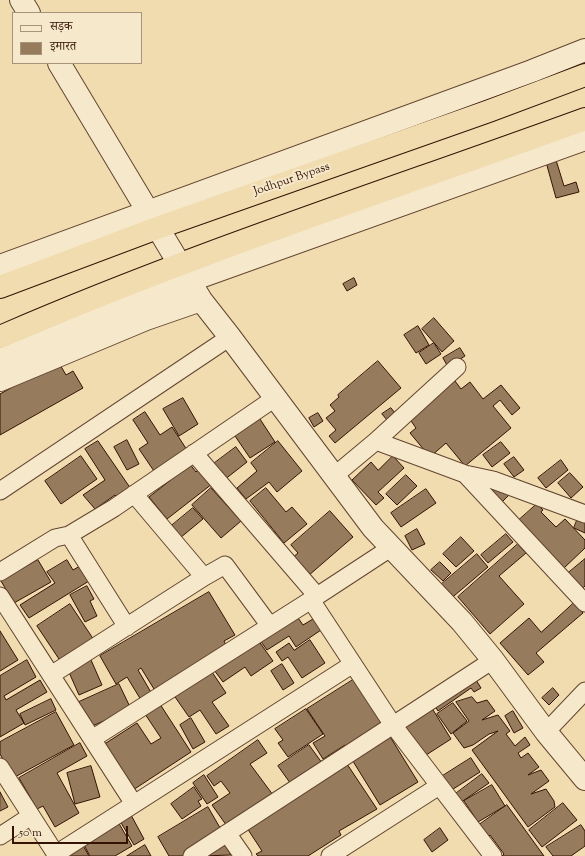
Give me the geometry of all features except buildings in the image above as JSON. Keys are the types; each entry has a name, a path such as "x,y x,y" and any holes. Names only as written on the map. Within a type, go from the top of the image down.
{"highway":[{"name":"Jodhpur Bypass","path":"0,286 152,220 489,112 585,75"},
{"path":"0,337 44,318 184,273 585,119"}],"street":[{"path":"22,0 28,12"},
{"path":"0,266 152,220 585,50"},
{"path":"60,64 201,300 373,528 462,622 546,732 585,779"},
{"path":"0,360 184,273 585,139"},
{"path":"0,380 146,319 201,300"},
{"path":"0,491 230,337"},
{"path":"334,476 376,442 457,367"},
{"path":"0,572 55,538 69,535 134,494 275,398"},
{"path":"376,442 465,474 493,480 585,514"},
{"path":"194,453 314,598 353,664 393,725 493,856"},
{"path":"465,474 585,603"},
{"path":"134,494 204,577"},
{"path":"69,535 127,627"},
{"path":"92,739 392,547"},
{"path":"51,675 225,565 270,626"},
{"path":"0,596 134,804"},
{"path":"192,856 492,660"},
{"path":"0,767 56,855 353,664"},
{"path":"546,732 585,690"},
{"path":"330,856 439,786"},
{"path":"0,836 31,816"},
{"path":"227,833 243,856"}]}
